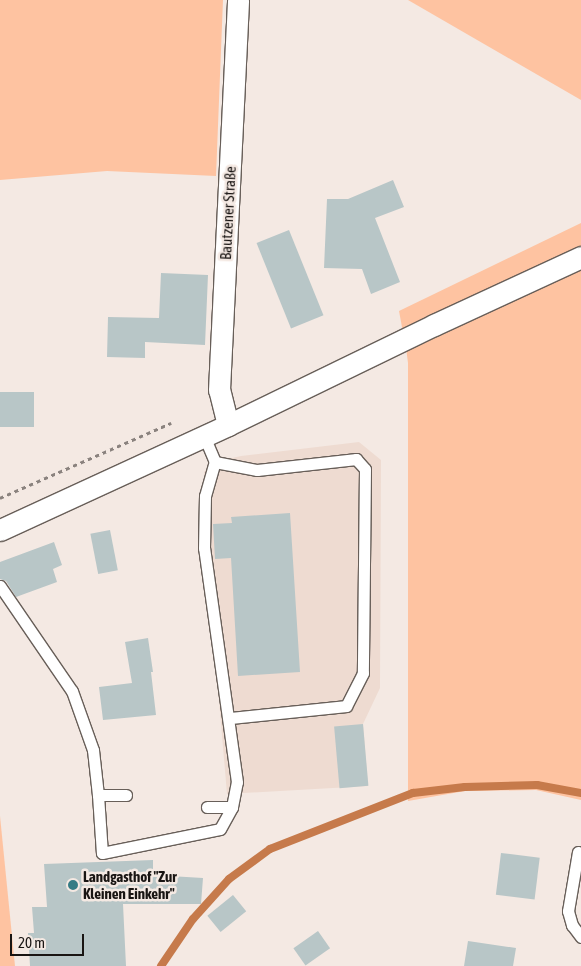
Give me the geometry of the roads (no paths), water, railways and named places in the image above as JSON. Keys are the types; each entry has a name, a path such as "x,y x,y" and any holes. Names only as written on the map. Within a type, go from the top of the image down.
{"street":[{"name":"Bautzener Straße","path":"228,425 219,390 238,0"},
{"path":"0,530 228,425 434,325 581,257"}],"lane":[{"path":"0,586 72,691 93,750 102,853 220,830 232,807 237,782 204,548 205,496 215,462 204,436"},
{"path":"215,462 257,470 356,459 365,468 363,673 346,706 229,718"},
{"path":"98,795 126,795"},
{"path":"206,806 232,807"},
{"path":"578,852 568,912 572,925 581,937"}],"waterway":[{"path":"161,966 193,919 229,879 270,849 413,793 465,787 537,785 581,793"}],"place":[{"name":"Landgasthof \"Zur Kleinen Einkehr\"","path":"73,885"}]}
